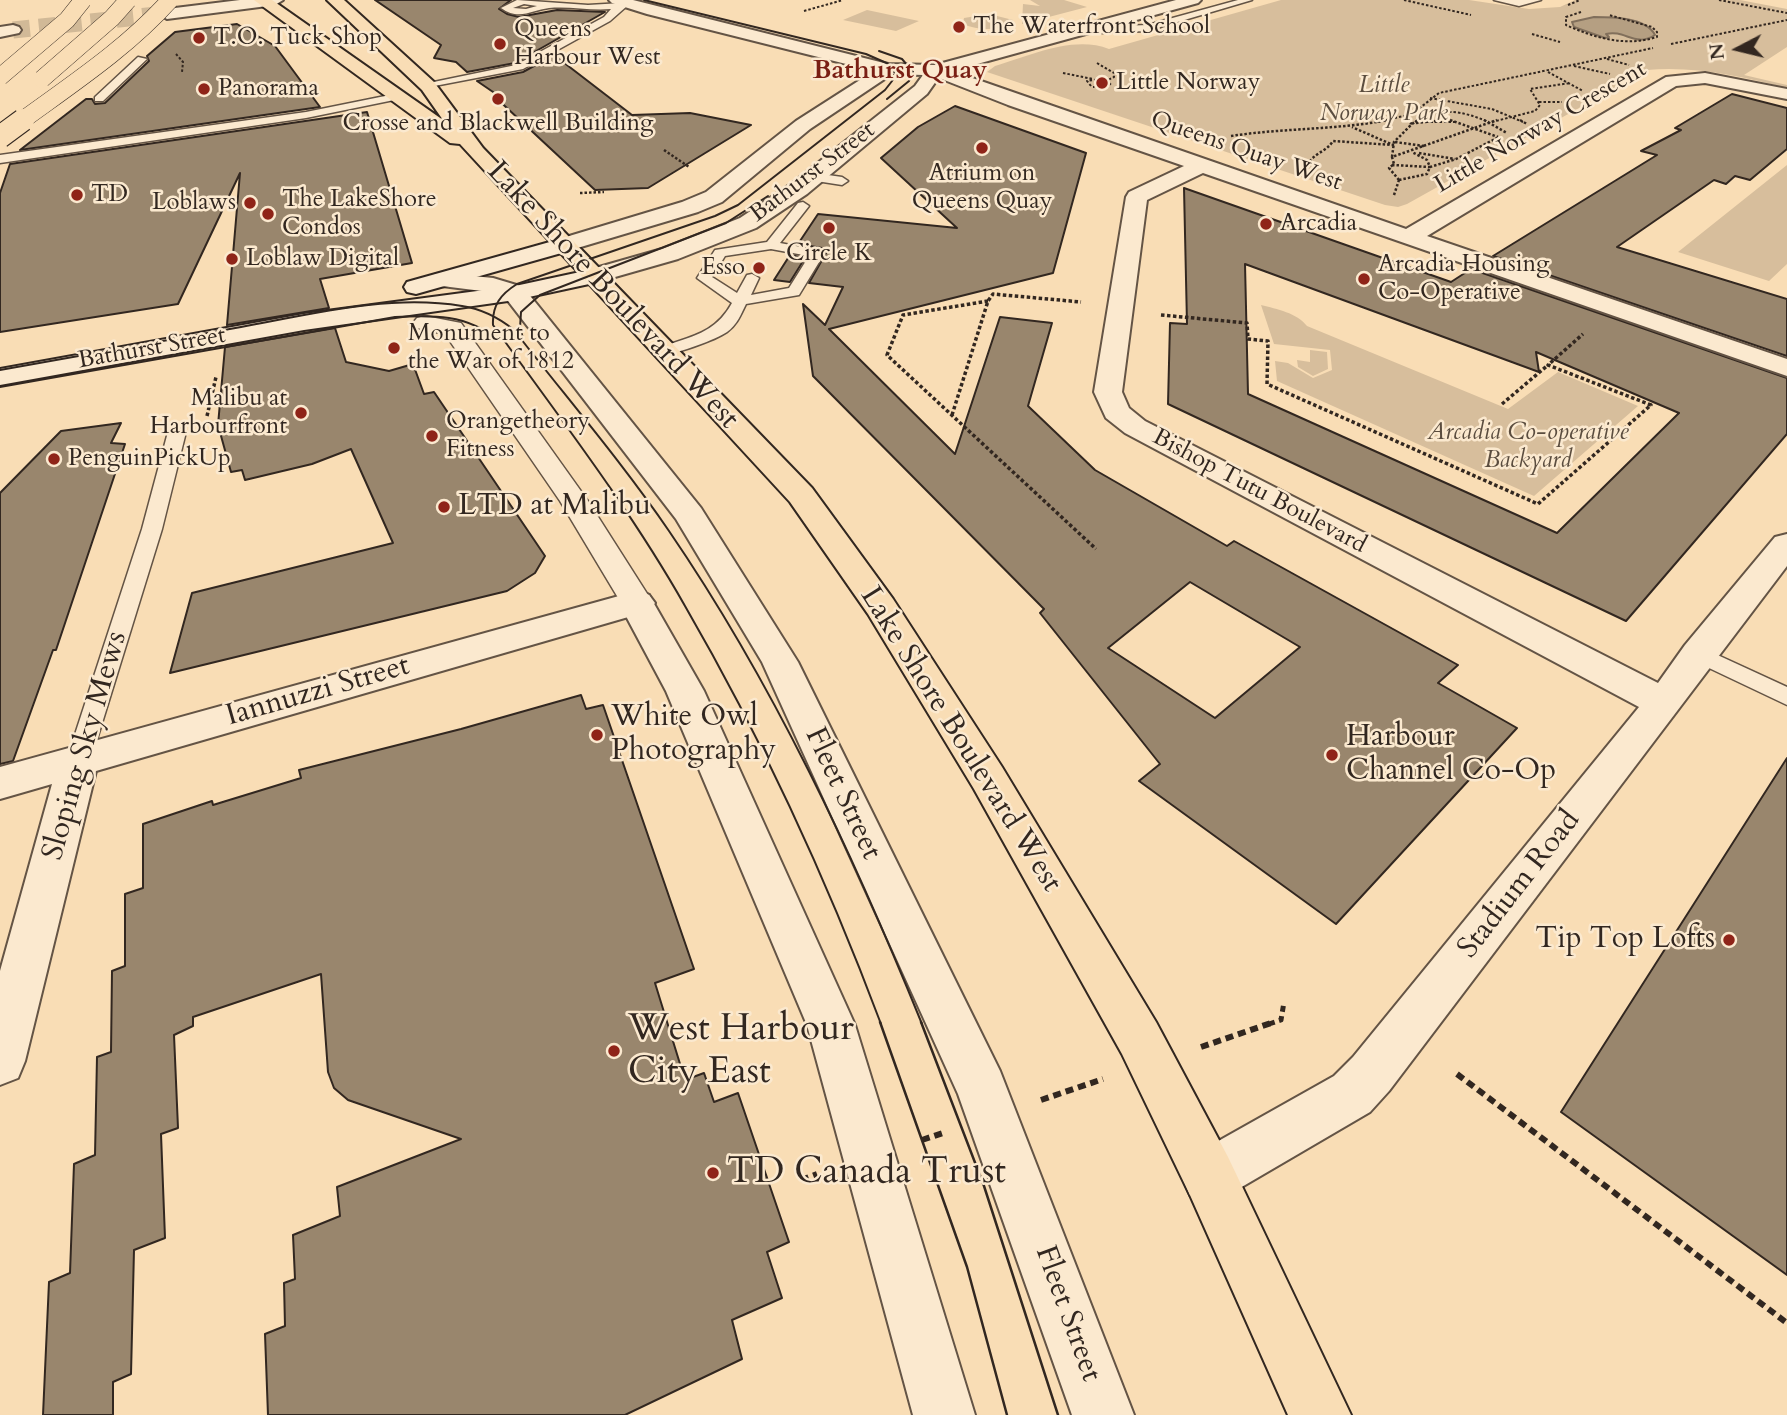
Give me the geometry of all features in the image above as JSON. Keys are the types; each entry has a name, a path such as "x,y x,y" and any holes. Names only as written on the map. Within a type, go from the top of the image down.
{"highway":[{"path":"0,77 67,20 83,0"},
{"path":"26,92 112,18 128,0"},
{"name":"Lake Shore Boulevard West","path":"267,0 395,97 476,152"},
{"name":"Lake Shore Boulevard West","path":"335,0 428,86 476,152 801,495 881,607 988,778 1133,1028 1209,1176 1320,1415"},
{"path":"0,137 113,54 169,7"},
{"path":"0,50 14,29"}],"street":[{"path":"169,7 267,0"},
{"path":"621,4 888,69 935,70 1193,0"},
{"name":"Queens Quay West","path":"912,52 926,58 935,70 1015,101 1787,368"},
{"name":"Bathurst Street","path":"304,321 565,245 690,207 714,197 803,125 888,69"},
{"name":"Bathurst Street","path":"0,377 304,321 515,293 594,276 670,254 758,216 814,177 921,90 935,70"},
{"name":"Little Norway Crescent","path":"1408,237 1672,81 1705,78 1787,94"},
{"name":"Bishop Tutu Boulevard","path":"1203,165 1137,197 1108,392 1116,412 1135,427 1664,703"},
{"path":"443,280 493,285 515,293"},
{"name":"Fleet Street","path":"515,293 690,515 780,662 982,1088 1103,1415"},
{"path":"425,323 453,328 574,501 637,603 685,691 831,1025 944,1415"},
{"name":"Stadium Road","path":"1209,1176 1352,1094 1371,1074 1787,544"},
{"name":"Iannuzzi Street","path":"0,783 637,603"},
{"name":"Sloping Sky Mews","path":"0,1061 78,762"}],"lane":[{"path":"1076,31 1147,27 1248,0"},
{"path":"1498,0 1519,3 1537,0"},
{"path":"428,86 519,67 607,19 621,4"},
{"path":"544,5 621,4"},
{"path":"99,99 142,59"},
{"path":"90,81 125,77"},
{"path":"0,159 199,135 395,97"},
{"path":"814,177 842,181"},
{"path":"763,259 775,239 803,206"},
{"path":"758,216 775,239 817,254 794,292 739,301 704,278 720,253 775,239"},
{"path":"665,351 720,330 729,321 752,278"},
{"name":"Sloping Sky Mews","path":"78,762 152,529 177,432"},
{"path":"1698,654 1787,697"}],"path":[{"path":"800,13 843,0"},
{"path":"1718,0 1787,13"},
{"path":"1581,12 1566,17 1566,25 1593,37 1635,41 1657,37 1657,32 1652,27 1609,15"},
{"path":"1225,138 1277,130 1352,126 1402,117 1443,92 1787,20"},
{"path":"1091,58 1114,73 1114,77 1107,80 1093,79 1087,81 1087,84 1107,87 1111,83 1107,80"},
{"path":"1570,65 1599,71 1616,78"},
{"path":"1545,71 1580,87 1586,95"},
{"path":"1392,157 1513,115 1535,111 1540,107 1539,102 1530,89 1570,83"},
{"path":"1430,99 1513,115 1530,126"},
{"path":"1539,102 1568,102"},
{"path":"1392,165 1430,167 1456,159 1508,133 1492,124 1444,111 1429,113 1412,124 1393,144 1392,165 1389,169 1399,180 1427,174 1430,167 1427,160 1411,152"},
{"path":"1402,117 1412,124 1449,120 1460,122 1499,137"},
{"path":"1352,126 1393,144"},
{"path":"1315,174 1310,161 1328,149 1332,142 1346,140 1428,146"},
{"path":"1411,152 1456,159"},
{"path":"951,415 988,301 993,294 1006,293 1119,312 1247,323 1248,339 1268,341 1266,384 1538,504 1651,405 1548,365"},
{"path":"988,301 903,315 887,355 1096,550"},
{"path":"1502,404 1590,328"},
{"path":"1281,1020 1284,1002"},
{"path":"1457,1074 1787,1323"},
{"path":"910,1144 952,1129"}],"green space":[{"path":"1030,0 1064,0 1087,7 1022,24 1023,4 1040,6"},
{"name":"Little Norway Park","path":"1281,0 1469,0 1529,9 1560,7 1575,0 1740,0 1787,9 1787,47 1744,75 1787,85 1787,88 1717,73 1683,69 1647,70 1398,207 1385,205 987,72 995,66 1052,48 1081,44 1109,49"},
{"path":"867,10 919,21 896,31 843,20"},
{"path":"989,14 1013,20 1011,25 993,29 963,24 964,18"},
{"path":"1787,165 1787,264 1769,281 1678,252"},
{"name":"Arcadia Co-operative Backyard","path":"1261,305 1286,312 1307,326 1508,409 1558,372 1638,406 1534,496 1277,381 1275,361 1288,363 1313,378 1332,370 1330,350 1274,344"},
{"path":"1310,350 1327,352 1328,369 1313,376 1298,367 1297,360 1310,362"}],"shaded area":[{"path":"1594,17 1636,21 1655,35 1642,40 1613,33 1606,34 1609,37 1605,38 1574,27 1572,22"}],"building":[{"path":"375,0 511,0 499,9 519,17 557,10 605,12 515,63 467,72 456,62 434,58 441,45"},
{"path":"237,24 275,46 320,107 20,150 86,99 92,99 95,104 105,103 149,61 147,56 175,32"},
{"path":"554,55 632,115 690,113 751,125 648,188 595,190 493,95 496,94 477,81 523,72"},
{"path":"1732,94 1787,108 1787,149 1750,180 1735,176 1726,184 1714,180 1617,247 1787,299 1787,356 1493,256 1657,155 1641,151 1681,130 1675,128"},
{"path":"955,106 1086,153 1053,273 829,329 955,454 1000,317 1052,323 1028,406 1095,470 1227,546 1234,541 1458,665 1438,683 1517,728 1336,924 1139,781 1160,764 1040,613 1044,609 813,376 803,304 825,325 843,287 809,283 826,253 822,248 798,244 818,214 957,228 881,158 918,127","holes":["1190,582 1300,647 1215,718 1108,648"]},
{"name":"The LakeShore Condos","path":"367,112 412,263 320,279 329,308 227,325 240,173 178,304 0,332 0,193 10,164"},
{"path":"1184,188 1451,282 1471,269 1787,378 1787,434 1626,621 1168,404 1170,323 1187,324","holes":["1245,264 1539,372 1536,352 1679,413 1557,533 1248,394"]},
{"path":"790,255 805,258 790,282 774,280"},
{"name":"LTD at Malibu","path":"335,328 346,362 389,371 413,364 424,394 434,392 545,556 535,573 507,591 170,673 192,593 393,543 351,449 312,464 245,480 242,470 231,472 218,425 225,347"},
{"path":"121,423 111,443 125,444 56,650 53,650 13,761 0,764 0,493 61,431"},
{"path":"581,695 586,709 603,705 694,969 655,983 685,1080 704,1073 714,1102 738,1093 789,1242 767,1252 782,1298 732,1320 742,1359 625,1415 268,1415 265,1334 285,1326 284,1283 295,1279 293,1235 340,1216 337,1187 461,1139 348,1100 334,1088 328,1072 321,974 193,1017 193,1026 174,1035 178,1128 161,1134 165,1238 134,1250 131,1374 113,1382 113,1415 43,1415 49,1282 70,1273 74,1164 95,1155 97,1057 111,1052 112,971 125,966 125,894 143,888 143,824 212,801 213,805 301,778 299,770"},
{"name":"Tip Top Lofts","path":"1787,758 1787,1275 1561,1112"}],"tunnel":[{"path":"13,30 167,14"}],"tram line":[{"path":"493,316 499,301 517,284 715,216 738,205 885,90 896,76 891,65 866,54 644,0"},
{"path":"879,51 902,59 913,72 909,81 887,99"},
{"path":"523,338 520,328 521,312 540,295 726,223 768,196"},
{"path":"0,370 351,307 407,302 434,303 469,307 493,316"},
{"path":"493,316 514,330 651,505 743,648 839,833 922,1024"},
{"path":"493,316 493,325 641,533 741,707 816,864 881,1024"},
{"path":"0,387 395,317 449,318 474,325 497,340"},
{"path":"880,1022 967,1267 1007,1415"},
{"path":"921,1022 984,1186 1058,1415"}],"place":[{"name":"The Waterfront School","path":"959,27"},
{"name":"T.O. Tuck Shop","path":"199,38"},
{"name":"Queens Harbour West","path":"500,44"},
{"name":"Little Norway","path":"1102,83"},
{"name":"Panorama","path":"204,89"},
{"name":"Crosse and Blackwell Building","path":"498,99"},
{"name":"Atrium on Queens Quay","path":"982,148"},
{"name":"TD","path":"77,195"},
{"name":"Loblaws","path":"250,203"},
{"name":"The LakeShore Condos","path":"268,214"},
{"name":"Arcadia","path":"1266,224"},
{"name":"Circle K","path":"829,228"},
{"name":"Loblaw Digital","path":"232,259"},
{"name":"Esso","path":"759,268"},
{"name":"Arcadia Housing Co-Operative","path":"1364,279"},
{"name":"Monument to the War of 1812","path":"394,348"},
{"name":"Malibu at Harbourfront","path":"301,413"},
{"name":"Orangetheory Fitness","path":"432,436"},
{"name":"PenguinPickUp","path":"54,459"},
{"name":"LTD at Malibu","path":"444,507"},
{"name":"White Owl Photography","path":"597,735"},
{"name":"Harbour Channel Co-Op","path":"1332,755"},
{"name":"Tip Top Lofts","path":"1729,940"},
{"name":"West Harbour City East","path":"614,1051"},
{"name":"TD Canada Trust","path":"713,1173"}],"district":[{"name":"Bathurst Quay","path":"900,72"}]}
